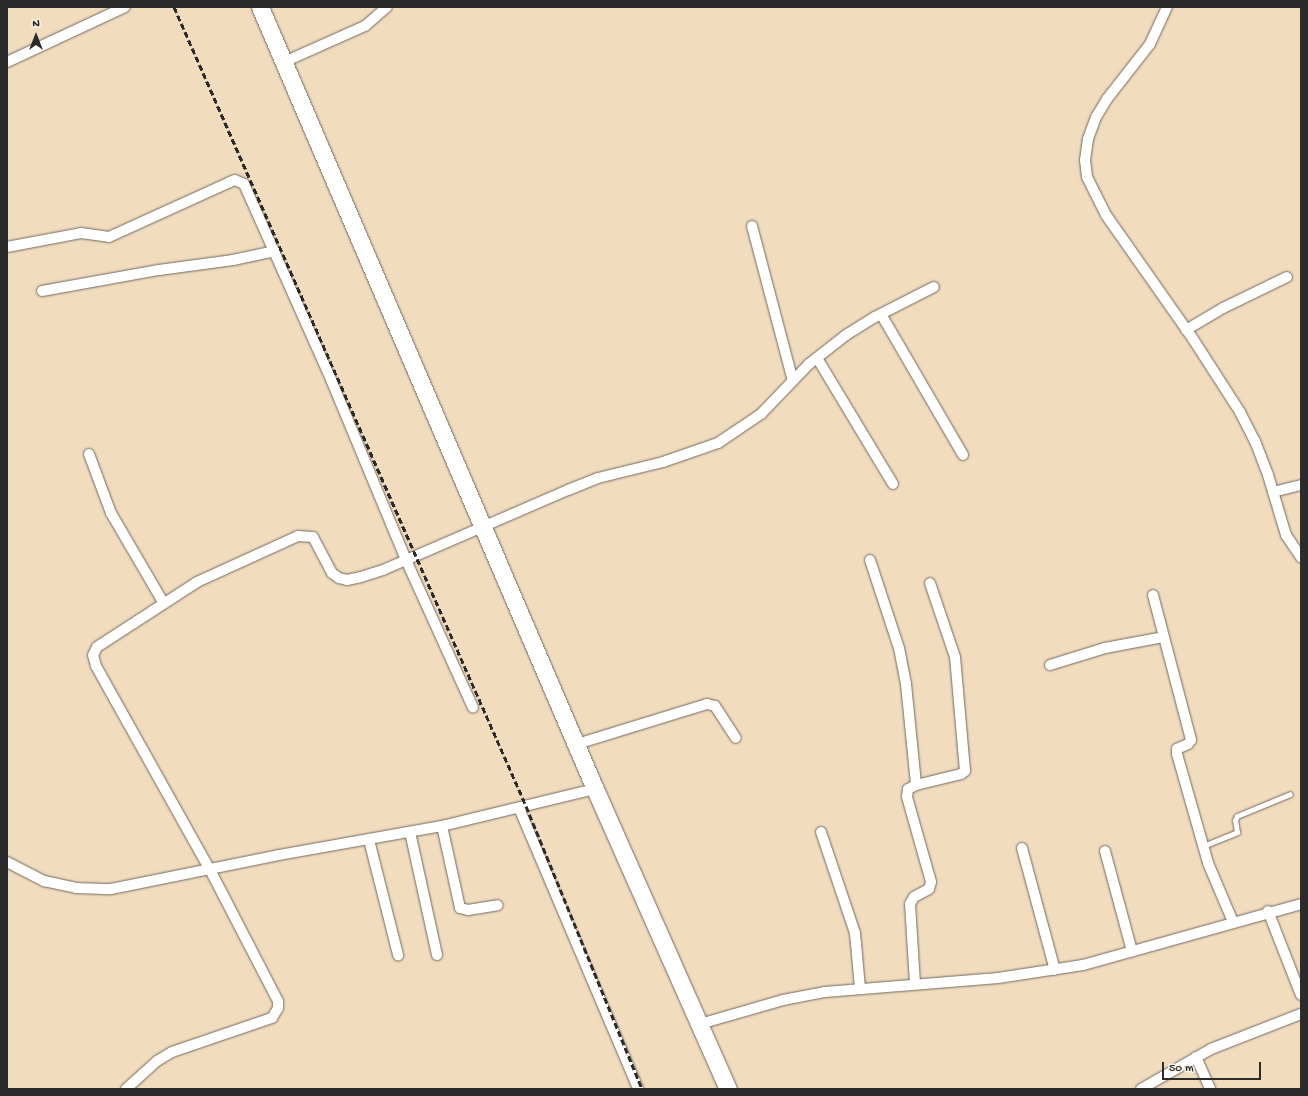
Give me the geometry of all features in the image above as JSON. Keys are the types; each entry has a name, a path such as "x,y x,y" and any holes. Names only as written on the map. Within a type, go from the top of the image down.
{"highway":[{"path":"260,7 595,789 728,1089"}],"street":[{"path":"7,62 125,7"},
{"path":"284,62 365,26 387,7"},
{"path":"1166,7 1150,44 1107,98 1096,117 1088,139 1085,168 1091,187 1106,214 1186,330 1251,434 1273,492 1286,535 1301,557"},
{"path":"7,247 81,233 102,238 115,235 235,180 244,184 275,251 406,560 473,708"},
{"path":"752,226 793,381"},
{"path":"42,291 159,270 233,260 275,251"},
{"path":"1186,330 1223,308 1287,277"},
{"path":"126,1089 157,1061 172,1052 272,1018 278,1008 278,1001 210,870 94,660 97,647 163,602 197,582 298,536 313,537 332,573 343,579 361,577 406,560 598,478 663,462 718,442 761,414 817,358 846,335 881,314 934,287"},
{"path":"881,314 963,455"},
{"path":"817,358 893,484"},
{"path":"89,454 111,513 163,602"},
{"path":"1273,492 1301,486"},
{"path":"870,560 899,648 906,684 916,785"},
{"path":"915,984 910,904 914,897 929,889 931,882 907,797 908,789 916,785 961,774 965,771 955,656 930,583"},
{"path":"1153,595 1191,740 1188,744 1177,749 1177,754 1203,846 1233,922"},
{"path":"1050,665 1105,648 1163,636"},
{"path":"577,744 707,704 715,706 736,738"},
{"path":"7,862 44,882 76,888 111,889 279,855 442,826 595,789"},
{"path":"519,808 638,1089"},
{"path":"442,826 460,908 468,910 498,904"},
{"path":"410,832 437,955"},
{"path":"821,832 855,933 860,988"},
{"path":"370,840 398,955"},
{"path":"1022,848 1055,970"},
{"path":"1104,851 1132,951"},
{"path":"700,1024 783,1000 860,988 998,978 1055,970 1132,951 1268,911 1301,904"},
{"path":"1268,911 1301,995"},
{"path":"1141,1089 1196,1057 1301,1014"},
{"path":"1196,1057 1210,1089"}],"lane":[{"path":"1203,846 1237,832 1234,820 1237,816 1290,794"}],"railway":[{"path":"174,7 526,806 642,1089"}]}
